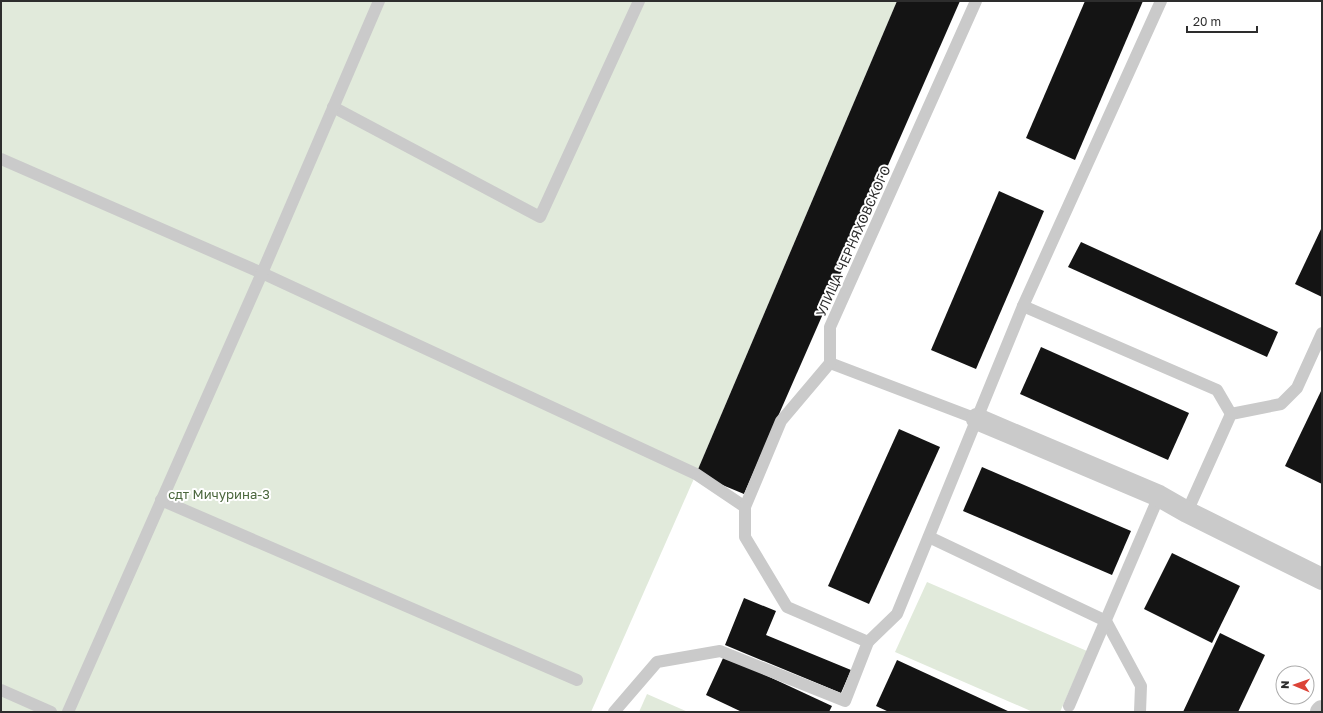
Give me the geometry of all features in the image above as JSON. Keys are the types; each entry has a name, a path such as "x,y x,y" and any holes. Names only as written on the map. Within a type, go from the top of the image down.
{"street":[{"path":"977,418 1159,496 1187,512 1322,580"}],"lane":[{"path":"68,712 262,273 379,1"},
{"path":"333,107 540,217 639,1"},
{"name":"УЛИЦА ЧЕРНЯХОВСКОГО","path":"830,363 830,327 976,1"},
{"path":"614,712 657,662 720,651 845,701 868,642 898,614 1023,306 1161,1"},
{"path":"1,159 262,273 696,474 745,507"},
{"path":"1023,306 1218,390 1232,414"},
{"path":"1232,414 1281,404 1297,388 1322,333"},
{"path":"868,642 787,607 745,537 745,507 782,421 830,363 977,418"},
{"path":"1187,512 1232,414"},
{"path":"1068,706 1159,496"},
{"path":"161,500 577,680"},
{"path":"929,537 1106,621 1141,686 1140,712"},
{"path":"1,690 51,712"}],"green space":[{"name":"сдт Мичурина-3","path":"1,1 897,1 696,474 591,712 1,712"},
{"path":"927,582 1087,651 1060,712 1033,712 895,652"},
{"path":"647,694 688,712 639,712"}],"building":[{"path":"897,1 960,1 744,494 696,474"},
{"path":"1085,1 1143,1 1075,160 1026,138"},
{"path":"999,191 1044,211 976,369 931,350"},
{"path":"1322,227 1322,297 1295,284"},
{"path":"1081,242 1278,332 1267,357 1068,267"},
{"path":"1041,347 1189,413 1168,460 1020,394"},
{"path":"1322,389 1322,484 1285,466"},
{"path":"899,429 940,447 869,604 828,586"},
{"path":"982,467 1131,531 1112,575 963,511"},
{"path":"1172,553 1240,586 1212,643 1144,609"},
{"path":"744,598 776,611 766,635 851,670 841,693 725,645"},
{"path":"1220,633 1265,655 1238,712 1183,712"},
{"path":"724,656 832,706 829,712 742,712 706,695"},
{"path":"897,660 1010,712 889,712 876,706"}]}
